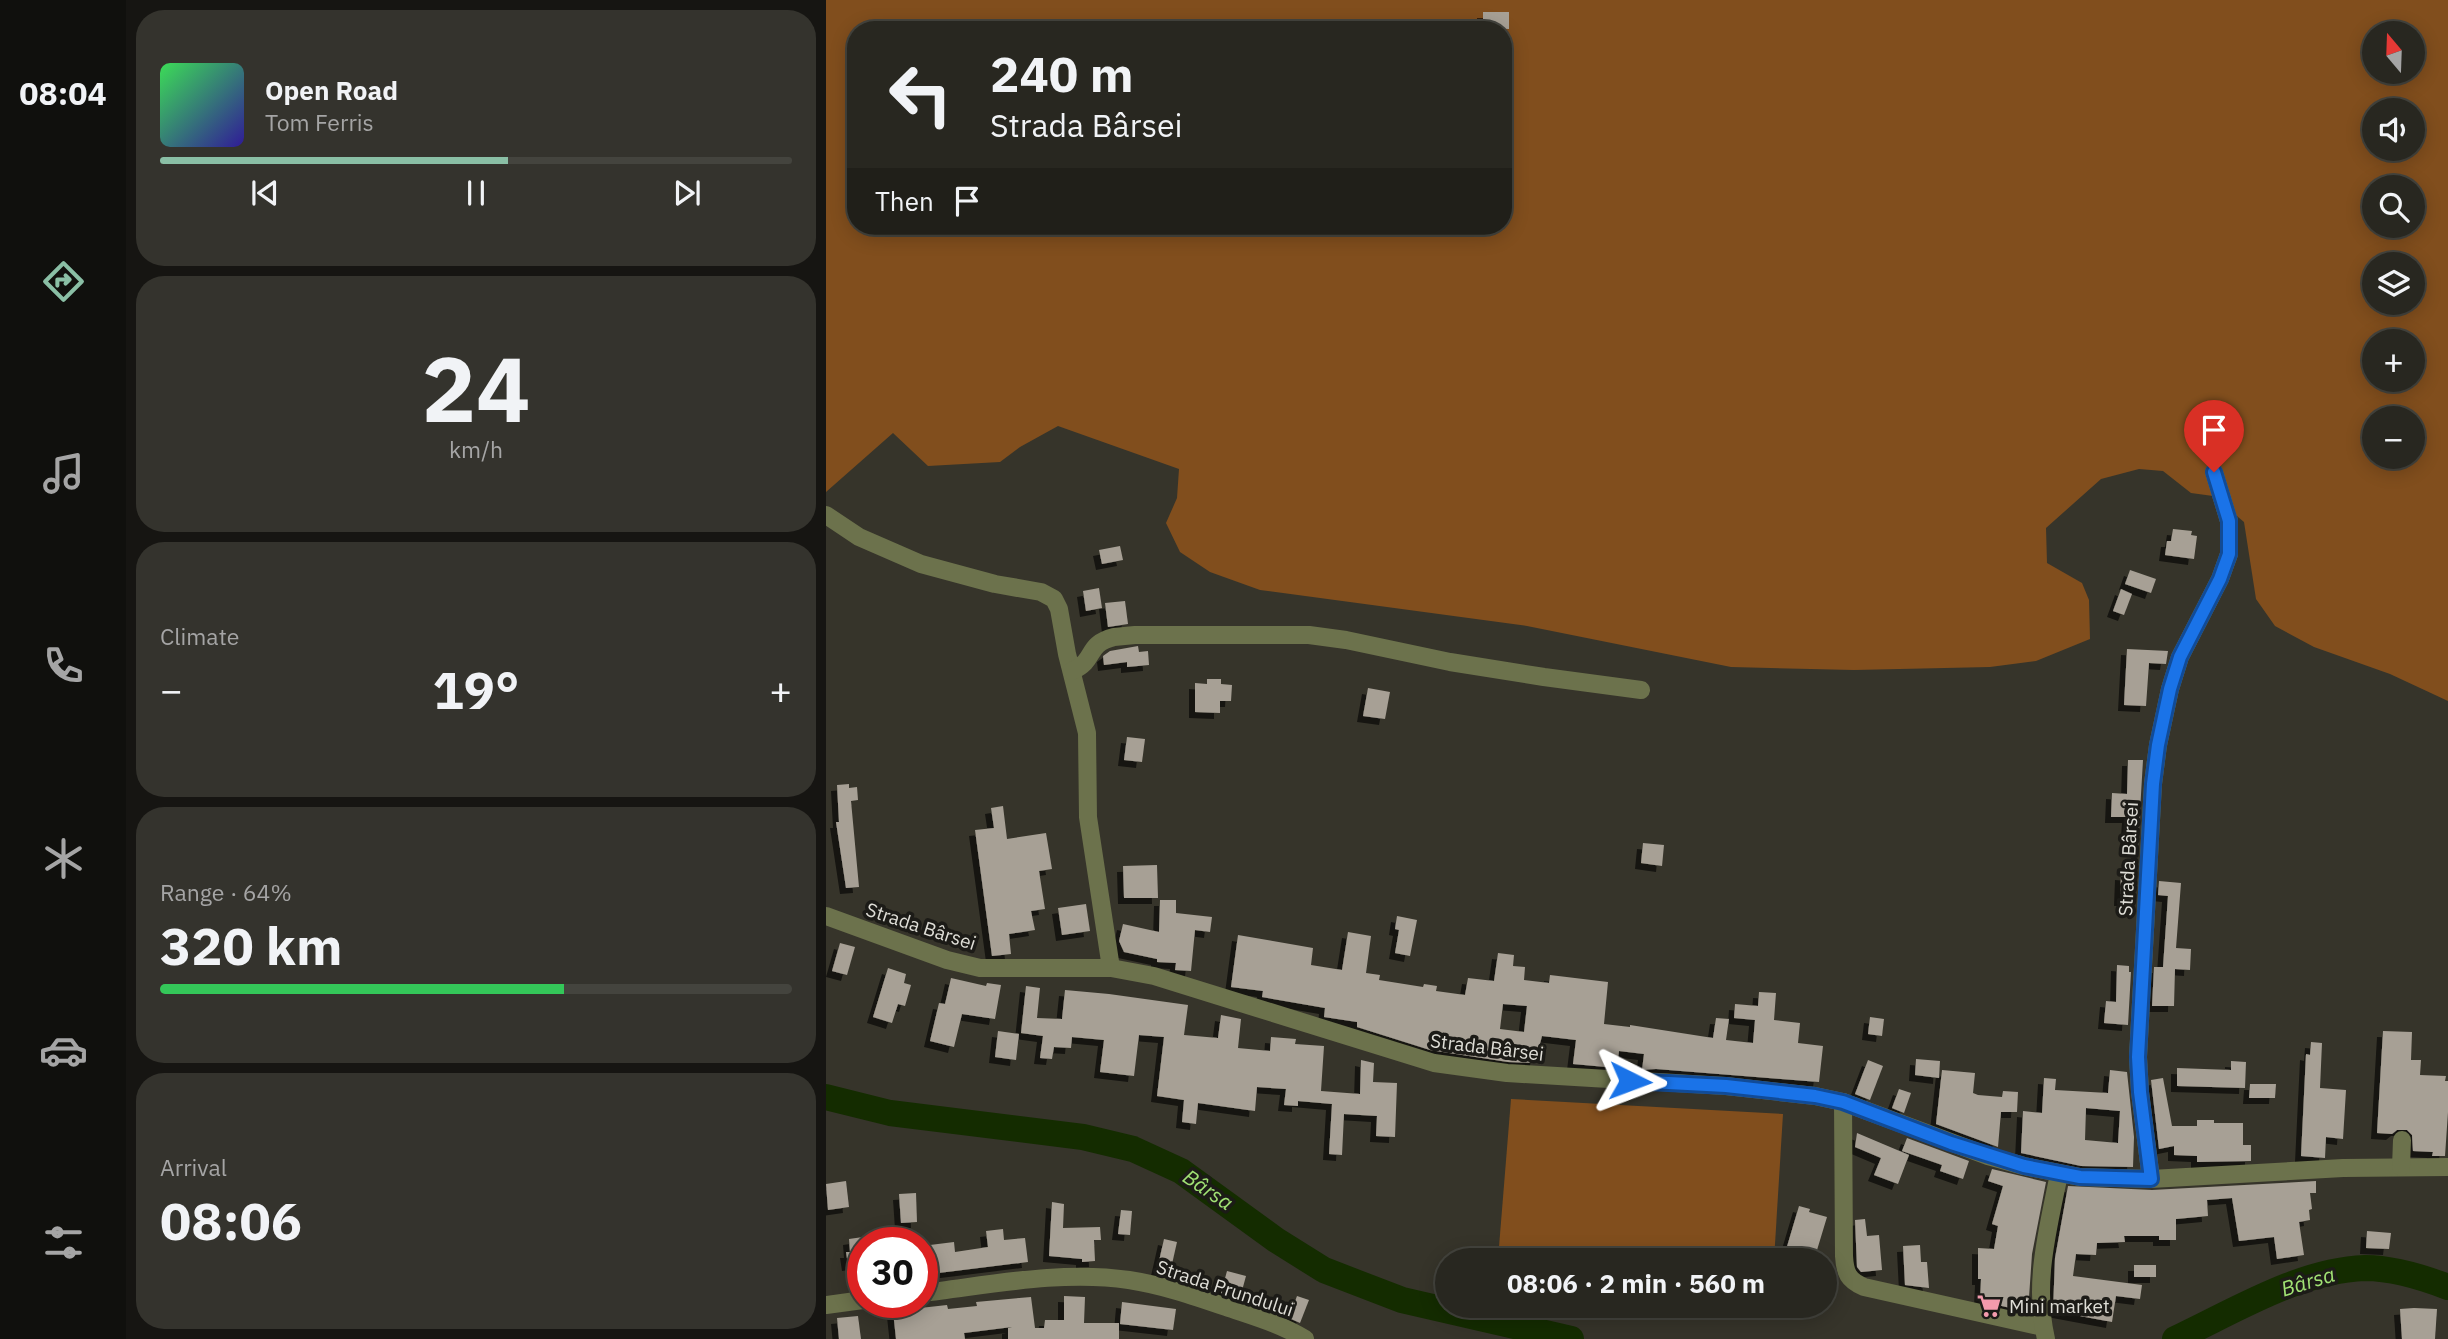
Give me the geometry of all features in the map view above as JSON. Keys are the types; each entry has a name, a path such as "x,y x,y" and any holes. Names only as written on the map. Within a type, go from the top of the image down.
{"street":[{"name":"Strada Bârsei","path":"2151,1179 2138,1057 2153,784 2164,713 2180,657 2220,579 2229,554 2229,521 2214,472"},
{"path":"826,515 859,537 921,564 995,584 1041,592 1054,599 1059,609 1067,654 1087,733 1088,817 1111,968"},
{"path":"1072,671 1083,666 1094,645 1100,640 1114,637 1287,634 1346,639 1450,662 1641,690"},
{"name":"Strada Bârsei","path":"826,916 947,960 980,968 1111,968 1191,986 1376,1047 1434,1063 1558,1077 1779,1090 1843,1102 1951,1143 2059,1174 2109,1179 2151,1179 2448,1167"},
{"path":"1843,1102 1843,1256 1847,1276 1864,1287 2044,1333 2040,1292 2043,1255 2059,1174"},
{"path":"2401,1167 2402,1140"},
{"name":"Strada Prundului","path":"938,1291 1044,1278 1128,1280 1199,1298 1260,1319 1305,1339"},
{"path":"826,1305 847,1302"}],"shaded area":[{"path":"826,0 2448,0 2448,701 2390,674 2314,647 2275,626 2256,599 2244,522 2213,496 2191,493 2163,471 2139,469 2101,479 2046,528 2047,563 2082,583 2089,600 2090,639 2036,661 1990,667 1854,670 1731,667 1527,626 1260,590 1210,572 1180,552 1166,523 1177,498 1179,469 1058,426 1020,447 1000,462 928,466 893,433 826,492"},
{"path":"1511,1099 1783,1114 1775,1248 1499,1248"}],"building":[{"path":"1483,12 1509,12 1509,21 1483,21"},
{"path":"2173,529 2192,531 2191,535 2197,536 2194,559 2165,555 2167,541 2171,541"},
{"path":"1120,546 1123,560 1102,564 1099,550"},
{"path":"2130,570 2156,579 2151,593 2125,584"},
{"path":"1099,588 1102,608 1086,611 1083,591"},
{"path":"2121,589 2132,594 2124,615 2113,611"},
{"path":"1125,601 1128,624 1108,627 1105,603"},
{"path":"1138,646 1139,652 1148,651 1149,665 1127,667 1127,662 1104,665 1103,656 1110,651"},
{"path":"2127,649 2168,651 2166,664 2149,663 2146,706 2124,705"},
{"path":"1207,679 1221,679 1221,684 1232,685 1231,701 1220,701 1220,713 1195,712 1195,683 1207,684"},
{"path":"1368,688 1390,692 1385,719 1363,716"},
{"path":"1127,737 1145,739 1142,762 1124,760"},
{"path":"2128,760 2143,760 2138,846 2126,845 2128,817 2111,817 2112,793 2127,794"},
{"path":"849,784 849,788 857,787 858,800 851,801 859,887 846,888 836,822 839,822 837,785"},
{"path":"1003,806 1007,839 1046,833 1052,869 1039,871 1045,909 1031,911 1035,930 1009,934 1011,954 992,956 975,830 994,828 991,808"},
{"path":"1643,843 1664,845 1662,866 1641,863"},
{"path":"1157,865 1158,898 1124,898 1123,866"},
{"path":"2121,874 2133,875 2132,900 2120,900"},
{"path":"2159,881 2181,883 2176,948 2191,949 2190,970 2175,969 2174,1006 2152,1006 2154,967 2163,967 2168,896 2158,895"},
{"path":"1160,900 1176,900 1176,913 1212,917 1210,932 1195,930 1191,971 1175,970 1176,963 1157,962 1157,959 1124,952 1119,941 1123,924 1159,932"},
{"path":"1086,904 1090,931 1062,935 1058,908"},
{"path":"1397,916 1417,920 1410,956 1395,953 1399,930 1395,929"},
{"path":"1348,932 1371,936 1366,973 1380,975 1379,980 1423,987 1424,984 1437,986 1436,991 1465,995 1468,978 1494,981 1498,953 1514,955 1513,966 1525,967 1524,980 1549,983 1550,975 1608,982 1604,1024 1630,1025 1713,1038 1716,1018 1729,1019 1726,1040 1753,1043 1755,1020 1734,1018 1735,1004 1758,1006 1759,992 1776,993 1774,1020 1800,1023 1798,1043 1823,1046 1819,1082 1642,1070 1644,1054 1619,1051 1617,1068 1573,1064 1576,1040 1542,1036 1535,1063 1508,1062 1430,1050 1357,1027 1357,1022 1324,1017 1325,1008 1262,997 1263,991 1231,987 1238,935 1313,948 1311,965 1342,970","holes":["1503,1004 1527,1006 1524,1032 1500,1029"]},
{"path":"840,943 855,947 847,975 832,971"},
{"path":"2117,965 2129,966 2131,972 2128,1025 2104,1023 2106,1001 2116,1002"},
{"path":"888,968 906,974 904,983 911,985 905,1006 898,1004 892,1023 873,1017"},
{"path":"951,978 986,986 987,983 1001,985 995,1019 962,1014 954,1047 930,1041 939,1003 945,1004"},
{"path":"1026,986 1040,988 1037,1018 1062,1019 1065,990 1109,994 1188,1005 1184,1035 1218,1038 1221,1015 1241,1019 1238,1048 1270,1051 1271,1037 1296,1039 1295,1044 1324,1046 1321,1091 1360,1094 1361,1060 1374,1063 1373,1082 1397,1083 1395,1137 1376,1136 1377,1116 1344,1114 1342,1155 1329,1154 1332,1104 1298,1101 1298,1106 1284,1105 1286,1089 1257,1087 1255,1111 1198,1103 1196,1124 1182,1122 1184,1100 1157,1096 1164,1037 1139,1035 1134,1076 1100,1072 1104,1040 1072,1037 1071,1048 1054,1047 1052,1059 1040,1058 1043,1036 1021,1033"},
{"path":"1870,1017 1884,1019 1882,1036 1868,1034"},
{"path":"998,1031 1019,1034 1016,1060 995,1057"},
{"path":"2383,1031 2412,1032 2411,1060 2421,1060 2420,1075 2446,1076 2448,1112 2445,1156 2413,1151 2412,1135 2407,1130 2397,1130 2392,1134 2377,1133"},
{"path":"2311,1042 2322,1043 2320,1088 2346,1090 2343,1139 2326,1137 2325,1158 2301,1156 2306,1054 2310,1055"},
{"path":"1916,1059 1940,1061 1939,1078 1915,1075"},
{"path":"1868,1060 1883,1066 1870,1100 1855,1094"},
{"path":"2231,1061 2246,1062 2245,1088 2177,1086 2177,1068 2231,1070"},
{"path":"1942,1070 1975,1073 1973,1093 1978,1095 2002,1097 2003,1091 2018,1092 2017,1112 2001,1112 1998,1147 1936,1124"},
{"path":"2110,1070 2127,1072 2134,1137 2133,1167 2081,1166 2021,1153 2023,1111 2042,1113 2044,1078 2056,1079 2055,1090 2108,1093","holes":["2086,1108 2120,1111 2118,1143 2085,1140"]},
{"path":"2163,1078 2172,1126 2197,1126 2197,1120 2243,1123 2243,1145 2251,1145 2251,1161 2197,1162 2197,1156 2174,1155 2174,1146 2159,1149 2151,1080"},
{"path":"2250,1084 2276,1084 2275,1098 2249,1098"},
{"path":"1899,1089 1911,1093 1904,1113 1892,1108"},
{"path":"1857,1133 1909,1155 1898,1184 1874,1175 1881,1158 1855,1147"},
{"path":"1907,1138 1969,1161 1963,1179 1940,1171 1942,1165 1902,1151"},
{"path":"1992,1169 2046,1182 2032,1254 2028,1312 1980,1301 1978,1248 1994,1249 1998,1226 1992,1224 2003,1186 1988,1181"},
{"path":"846,1181 849,1207 828,1210 826,1184"},
{"path":"2316,1181 2316,1193 2310,1193 2310,1220 2299,1222 2304,1255 2277,1259 2274,1237 2239,1241 2232,1198 2207,1200 2208,1216 2176,1219 2176,1240 2159,1240 2159,1236 2124,1236 2125,1242 2097,1243 2096,1255 2076,1254 2073,1276 2142,1285 2140,1299 2116,1296 2112,1322 2053,1311 2055,1258 2068,1186 2152,1190"},
{"path":"916,1193 917,1222 901,1223 899,1194"},
{"path":"1052,1202 1064,1204 1063,1228 1100,1227 1101,1240 1094,1240 1095,1261 1082,1262 1082,1259 1049,1256"},
{"path":"1799,1206 1827,1217 1818,1248 1787,1248"},
{"path":"1121,1210 1132,1211 1130,1235 1118,1234"},
{"path":"1865,1219 1867,1236 1879,1235 1882,1270 1861,1272 1857,1267 1855,1220"},
{"path":"1003,1229 1004,1240 1025,1238 1028,1262 938,1273 938,1244 954,1242 955,1252 988,1247 986,1231"},
{"path":"2367,1231 2391,1233 2389,1249 2366,1248"},
{"path":"1164,1239 1177,1242 1170,1273 1157,1270"},
{"path":"1920,1245 1921,1262 1927,1262 1929,1288 1905,1285 1903,1246"},
{"path":"2134,1265 2156,1265 2156,1277 2134,1277"},
{"path":"1227,1271 1246,1276 1240,1298 1221,1293"},
{"path":"1064,1296 1085,1297 1084,1323 1119,1323 1119,1339 1008,1339 1008,1328 1012,1327 964,1333 965,1339 896,1339 894,1318 938,1318 938,1306 947,1305 948,1309 977,1306 976,1302 1031,1297 1035,1328 1044,1328 1045,1320 1064,1320"},
{"path":"1297,1296 1309,1300 1300,1323 1289,1318"},
{"path":"1122,1302 1176,1309 1173,1330 1120,1324"},
{"path":"2400,1309 2437,1309 2435,1339 2402,1339"},
{"path":"837,1318 858,1318 861,1339 839,1339"}],"waterway":[{"name":"Bârsa","path":"826,1097 890,1113 1083,1137 1133,1149 1181,1171 1276,1240 1324,1270 1402,1300 1571,1339"},
{"name":"Bârsa","path":"2175,1339 2267,1294 2316,1276 2341,1271 2365,1268 2397,1271 2448,1287"}],"place":[{"name":"Mini market","path":"1989,1306"}],"route":[{"path":"1630,1081 1779,1090 1815,1096 1843,1102 1951,1143 2024,1166 2080,1177 2151,1179 2138,1057 2153,784 2164,713 2180,657 2202,617 2229,554 2229,521 2214,472"}]}
